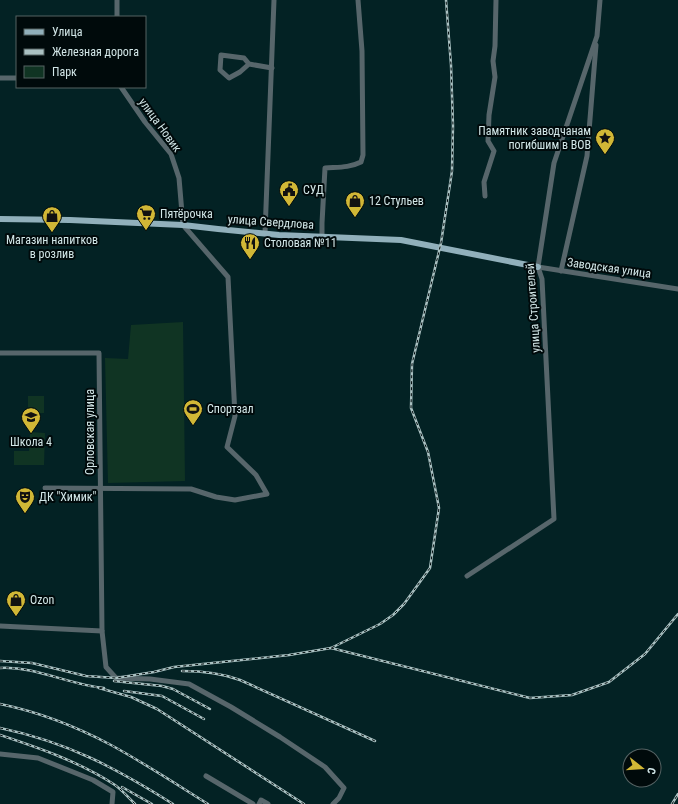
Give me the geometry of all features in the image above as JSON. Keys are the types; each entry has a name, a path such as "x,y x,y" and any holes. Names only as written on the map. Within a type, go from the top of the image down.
{"main road":[{"name":"улица Свердлова","path":"0,219 70,220 183,225 322,238 401,240 538,267"}],"street":[{"path":"117,16 118,0"},
{"path":"265,233 274,0"},
{"path":"322,238 325,168 356,165 361,162 363,155 362,51 358,0"},
{"path":"485,196 484,182 494,151 488,141 489,115 495,77 493,61 495,46 496,0"},
{"name":"улица Строителей","path":"467,576 554,519 542,279 538,267 554,163 597,36 600,0"},
{"path":"561,272 587,156 597,36"},
{"path":"249,64 240,72 229,78 220,70 220,55 244,58 249,64 272,68"},
{"path":"0,78 16,78"},
{"name":"улица Новик","path":"122,88 145,122 171,154 179,178 183,225"},
{"path":"45,488 191,489 216,497 235,500 267,494 256,475 227,447 235,416 228,277 183,225"},
{"name":"Заводская улица","path":"538,267 561,272 678,289"},
{"name":"Орловская улица","path":"0,354 99,353 102,631 106,666 116,678 150,679 189,684 231,707 325,767 344,788 339,798 333,804"},
{"path":"0,626 102,631"},
{"path":"0,754 38,758 93,780 113,792 112,804"},
{"path":"206,776 253,804"},
{"path":"259,804 261,800 268,804"}],"green space":[{"path":"183,322 185,481 108,483 105,358 128,359 131,325"},
{"path":"28,396 44,396 44,413 28,414"},
{"path":"30,432 45,433 44,465 14,465 14,451 29,451"}],"railway":[{"path":"0,661 32,663 86,676 116,678 174,667 289,655 331,648 380,624 393,615 404,604 430,568 439,508 428,452 411,408 412,364 441,243 452,171 453,126 451,65 446,0"},
{"path":"331,648 530,698 572,695 609,682 645,654 678,614"},
{"path":"0,668 27,670 104,688"},
{"path":"182,671 211,673 240,680 375,741"},
{"path":"114,681 162,686 173,689 210,709"},
{"path":"99,688 131,697 157,709 304,804"},
{"path":"124,691 162,696 204,719"},
{"path":"0,704 43,716 98,738 136,759 208,804"},
{"path":"0,728 47,741 90,758 131,779 173,804"},
{"path":"0,735 44,750 88,769 115,785 135,804"},
{"path":"122,787 152,804"},
{"path":"672,804 678,794"}],"place":[{"name":"Памятник заводчанам погибшим в ВОВ","path":"605,155"},
{"name":"СУД","path":"289,207"},
{"name":"12 Стульев","path":"355,218"},
{"name":"Пятёрочка","path":"146,231"},
{"name":"Магазин напитков в розлив","path":"52,233"},
{"name":"Столовая №11","path":"250,260"},
{"name":"Спортзал","path":"193,426"},
{"name":"Школа 4","path":"31,434"},
{"name":"ДК \"Химик\"","path":"25,514"},
{"name":"Ozon","path":"16,617"}]}
